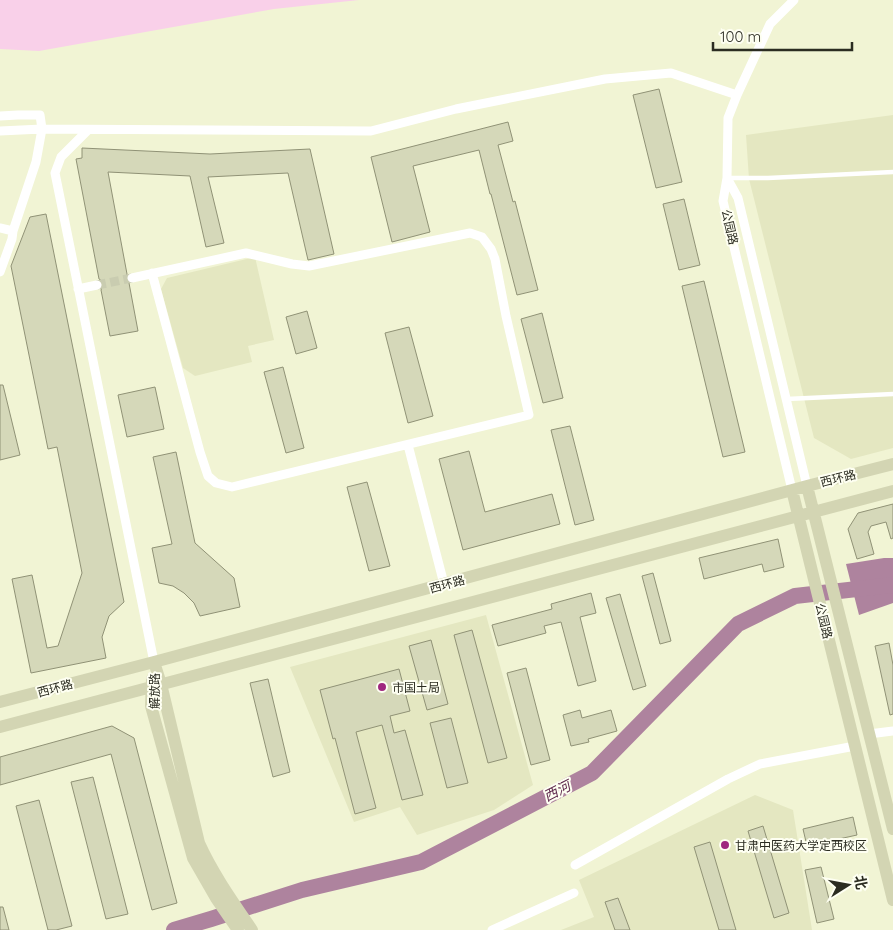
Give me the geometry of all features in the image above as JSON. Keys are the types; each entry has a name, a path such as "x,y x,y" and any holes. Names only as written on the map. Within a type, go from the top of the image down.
{"main road":[{"name":"西环路","path":"0,702 893,464"},
{"name":"公园路","path":"808,486 893,829"},
{"name":"公园路","path":"792,490 893,900"},
{"name":"西环路","path":"0,727 893,491"},
{"name":"解放路","path":"154,662 156,685 151,706 194,858 222,896 252,930"},
{"name":"解放路","path":"222,896 238,930"}],"street":[{"path":"727,178 728,118 770,24 794,0"},
{"path":"0,131 42,129 371,131 456,109 605,79 671,73 737,95"},
{"path":"0,116 18,114 40,115 42,129 36,162 0,272"},
{"path":"88,130 61,157 55,173 154,662"},
{"name":"公园路","path":"727,178 738,198 808,486"},
{"name":"公园路","path":"727,178 724,201 792,490"},
{"path":"0,228 13,230"},
{"path":"132,278 152,273 246,252 292,264 309,266 470,233 482,237 491,249 495,259 529,415 232,487 216,483 208,476 200,452 152,273"},
{"path":"78,289 97,285"},
{"path":"408,445 444,584"},
{"path":"869,734 893,731"},
{"path":"575,865 728,779 760,764 855,746"},
{"path":"492,930 574,893"}],"lane":[{"path":"727,178 893,172"},
{"path":"787,399 893,394"}],"shaded area":[{"path":"0,0 359,0 274,9 39,51 0,49"},
{"path":"893,115 893,448 851,459 814,438 749,179 746,135"},
{"path":"255,257 274,340 248,346 252,362 195,376 183,368 161,289 167,278"},
{"path":"893,558 893,603 859,615 846,564"},
{"path":"486,615 533,785 494,810 417,835 400,807 354,822 290,667"},
{"name":"甘肃中医药大学定西校区","path":"755,795 793,810 812,930 561,930 594,917 579,880"}],"building":[{"path":"659,89 682,182 656,188 633,95"},
{"path":"508,122 513,141 498,145 538,290 517,295 479,150 413,166 430,232 392,242 371,157"},
{"path":"82,148 210,154 310,149 334,254 308,260 288,173 208,177 224,243 206,247 190,176 108,172 127,274 126,279 129,283 138,331 110,336 101,290 103,284 99,279 76,159 82,158"},
{"path":"684,199 700,265 679,270 663,204"},
{"path":"46,214 124,602 109,616 102,637 106,658 31,673 12,579 32,575 47,648 58,646 82,573 57,447 48,449 11,266 30,217"},
{"path":"704,281 745,452 723,457 682,286"},
{"path":"307,311 317,348 296,354 286,317"},
{"path":"542,313 563,398 543,403 521,319"},
{"path":"409,327 433,416 408,423 385,333"},
{"path":"283,367 304,448 286,453 264,372"},
{"path":"0,385 3,385 20,455 0,460"},
{"path":"155,387 164,429 127,437 118,395"},
{"path":"570,426 594,520 575,525 551,430"},
{"path":"469,451 485,512 552,494 560,524 463,550 439,459"},
{"path":"176,452 195,543 234,578 240,607 200,616 194,603 184,593 173,586 159,583 152,548 172,544 153,457"},
{"path":"367,482 390,566 369,571 347,487"},
{"path":"893,504 893,538 891,539 886,522 871,526 868,532 874,554 857,559 848,529 858,513"},
{"path":"778,539 784,567 764,572 762,564 704,579 699,558"},
{"path":"653,573 671,641 660,644 642,576"},
{"path":"591,593 596,613 580,617 596,681 578,686 561,622 544,626 546,633 498,646 492,625 552,609 551,604"},
{"path":"620,594 646,686 633,690 606,598"},
{"path":"472,630 507,758 488,763 454,635"},
{"path":"431,640 448,704 427,710 409,646"},
{"path":"889,643 893,665 893,714 890,715 875,646"},
{"path":"526,668 550,760 531,765 507,673"},
{"path":"399,669 410,711 390,716 394,733 405,730 423,795 402,800 382,725 356,732 376,808 355,814 320,690"},
{"path":"268,679 290,772 273,777 250,683"},
{"path":"580,710 582,718 611,710 617,731 588,739 589,742 571,746 563,715"},
{"path":"451,718 468,783 447,788 430,723"},
{"path":"112,726 134,738 177,903 152,910 111,754 0,785 0,757"},
{"path":"93,777 128,914 106,919 71,782"},
{"path":"39,800 72,926 56,930 48,930 16,806"},
{"path":"853,817 857,835 807,846 803,829"},
{"path":"763,826 789,913 774,918 748,831"},
{"path":"710,842 736,930 719,930 694,847"},
{"path":"821,867 834,919 817,923 805,870"},
{"path":"618,898 630,930 615,930 605,902"},
{"path":"0,907 3,907 9,930 0,930"}],"waterway":[{"name":"西河","path":"174,930 302,890 421,862 592,773 738,624 795,596 893,585"}],"tunnel":[{"path":"97,285 132,278"}],"place":[{"name":"市国土局","path":"382,687"},
{"name":"甘肃中医药大学定西校区","path":"725,845"}]}
